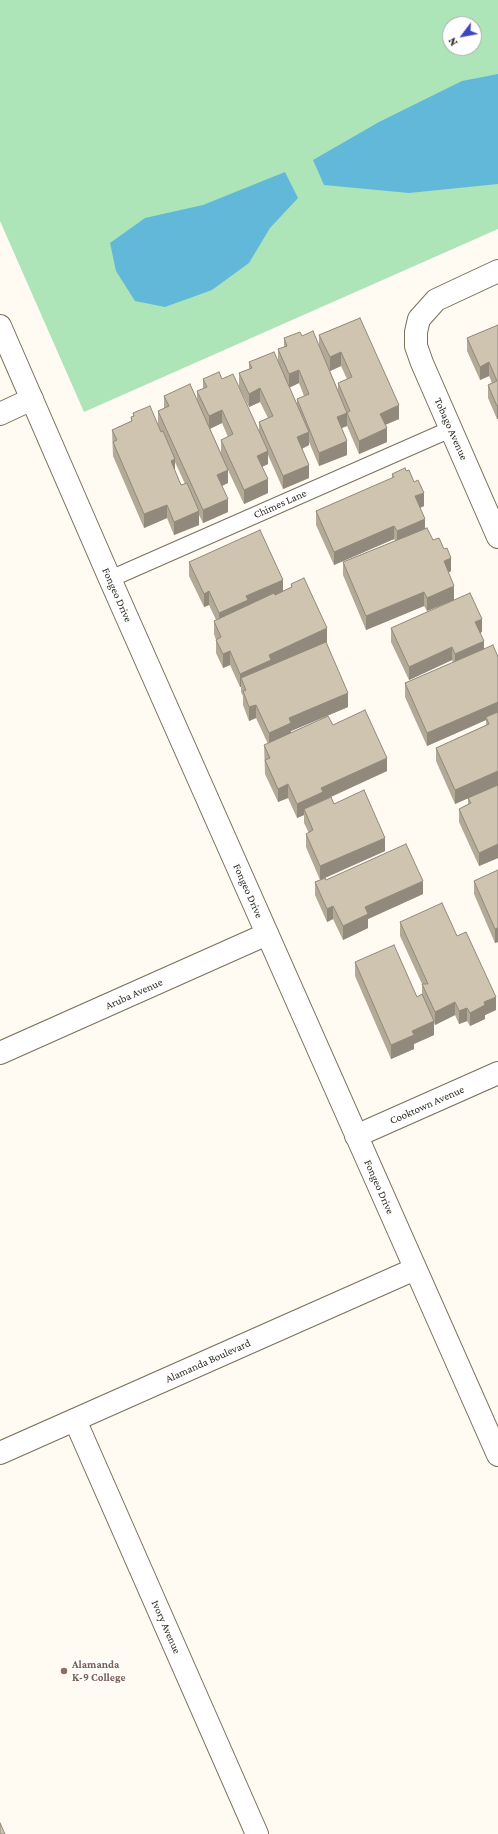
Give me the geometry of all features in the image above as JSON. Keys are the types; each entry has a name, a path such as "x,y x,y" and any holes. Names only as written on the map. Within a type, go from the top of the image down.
{"street":[{"name":"Tobago Avenue","path":"498,271 436,300 419,319 416,332 416,346 422,363 498,537"},
{"name":"Fongeo Drive","path":"0,326 110,579 498,1455"},
{"path":"0,414 32,399"},
{"name":"Aruba Avenue","path":"0,1053 267,934"},
{"name":"Cooktown Avenue","path":"356,1136 498,1073"},
{"name":"Alamanda Boulevard","path":"0,1453 416,1269"},
{"name":"Ivory Avenue","path":"75,1420 257,1834"}],"lane":[{"name":"Chimes Lane","path":"110,579 451,429"}],"green space":[{"path":"0,0 498,0 498,229 84,412 0,221"}],"water":[{"path":"498,74 498,184 409,193 324,185 313,160 379,122 462,81"},
{"path":"285,172 298,198 270,228 249,263 212,290 165,307 135,301 116,271 110,243 145,218 203,205"}],"building":[{"path":"360,318 399,405 380,414 387,428 359,441 347,413 350,411 338,383 352,377 341,352 330,357 319,335"},
{"path":"498,325 497,406 488,385 497,381 489,362 480,367 467,338"},
{"path":"313,331 347,413 337,417 347,441 319,453 297,399 309,394 299,370 289,374 278,349 287,346 284,338 300,332 302,336"},
{"path":"274,352 309,432 297,437 309,465 283,476 259,422 273,416 260,388 249,394 239,373 252,368 249,362"},
{"path":"219,372 222,379 233,374 268,451 257,456 268,479 244,490 221,440 233,434 222,410 209,416 197,391 207,387 203,379"},
{"path":"190,384 228,470 217,475 228,499 203,510 158,411 169,406 164,396"},
{"path":"150,406 175,459 171,461 181,485 187,483 199,511 174,522 167,505 144,514 113,442 117,440 112,430 132,421 131,417 134,416 133,413"},
{"path":"405,468 406,471 409,470 414,482 418,480 424,493 415,496 425,519 397,531 394,526 334,552 316,511 394,477 392,474"},
{"path":"427,528 433,540 439,538 444,549 447,548 451,558 444,561 454,586 427,598 424,592 366,616 343,562"},
{"path":"260,530 283,580 246,596 248,600 219,613 209,591 204,594 189,562"},
{"path":"304,578 327,628 269,655 271,660 240,674 230,651 223,654 216,640 221,637 214,621 274,593 275,595 292,587 291,584"},
{"path":"470,593 482,619 475,622 484,641 455,654 452,647 409,667 391,628"},
{"path":"326,642 348,693 289,718 291,723 269,733 256,705 249,707 243,691 246,690 241,678"},
{"path":"493,645 498,657 498,702 427,733 405,683"},
{"path":"365,710 387,758 321,788 323,792 297,804 288,784 278,789 265,760 270,758 264,745 328,716 333,725"},
{"path":"498,712 498,771 455,790 436,748 489,724 486,717"},
{"path":"498,785 498,844 479,853 459,809 471,803 468,798"},
{"path":"364,790 385,838 320,866 306,834 313,830 304,809 331,797 334,804"},
{"path":"406,844 423,881 365,907 368,914 343,926 333,906 327,909 315,882 325,878 326,880"},
{"path":"498,870 498,928 495,929 474,881"},
{"path":"442,903 457,936 466,932 496,997 484,1002 485,1005 470,1013 467,1008 459,1011 455,1002 435,1012 422,984 428,984 400,922"},
{"path":"394,945 417,997 422,994 434,1021 412,1031 414,1035 391,1045 355,962"},
{"path":"0,1823 5,1834 0,1834"}],"place":[{"name":"Alamanda K-9 College","path":"64,1671"}]}
